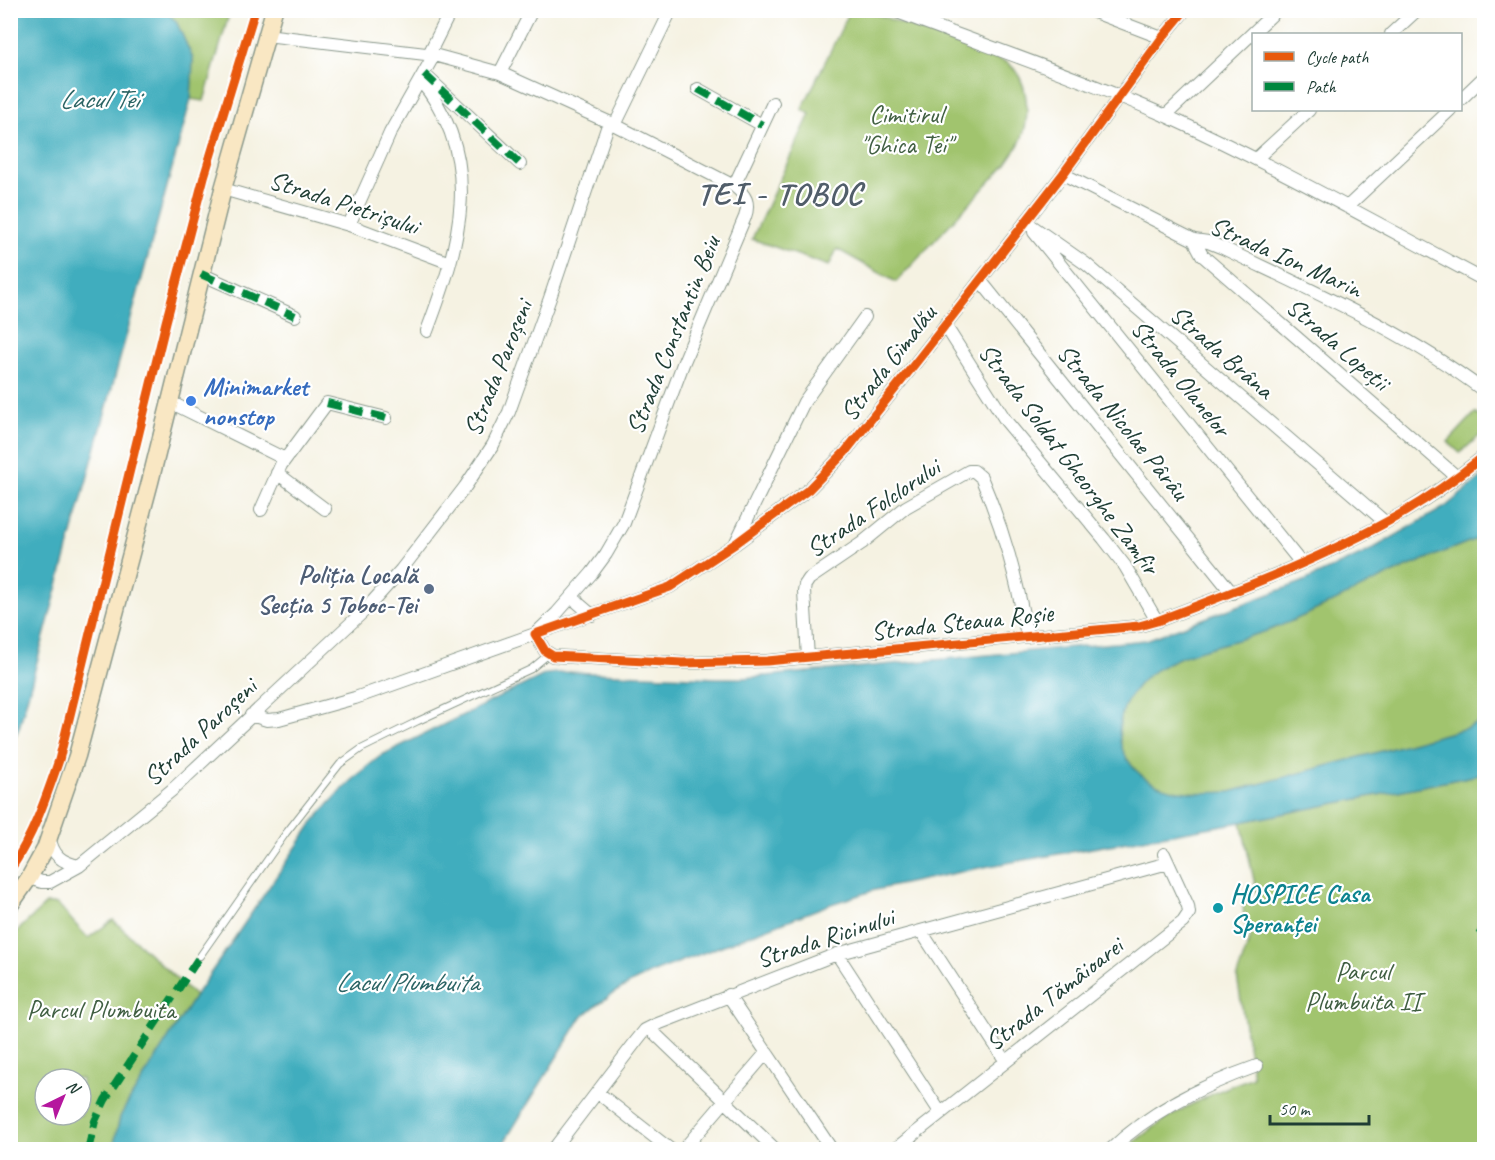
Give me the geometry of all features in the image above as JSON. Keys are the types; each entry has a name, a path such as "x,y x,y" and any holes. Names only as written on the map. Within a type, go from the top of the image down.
{"main road":[{"path":"10,905 29,878 50,836 76,756 170,402 223,189 274,10"}],"street":[{"path":"349,225 390,133 422,77 451,10"},
{"path":"500,73 532,10"},
{"name":"Strada Paroșeni","path":"29,878 50,882 79,867 172,790 251,715 329,646 384,589 465,487 489,452 509,412 612,123 671,10"},
{"path":"892,10 1120,96 1165,116 1257,158 1485,280"},
{"path":"1089,10 1162,38"},
{"name":"Strada Gimalău","path":"535,634 670,587 801,496 845,452 1063,174 1185,10"},
{"path":"1253,33 1277,10"},
{"path":"1392,33 1417,10"},
{"path":"1165,116 1252,34"},
{"path":"266,35 432,55 500,73 612,123 734,186 772,104"},
{"path":"422,77 520,164"},
{"name":"Strada Pietrișului","path":"422,77 447,123 461,171 460,210 450,262 427,331"},
{"path":"1462,99 1485,77"},
{"path":"698,89 762,125"},
{"path":"1257,158 1308,111"},
{"path":"1347,207 1449,111"},
{"name":"Strada Ion Marin","path":"1063,174 1194,240 1223,248 1381,326 1437,357 1485,391"},
{"name":"Strada Constantin Beiu","path":"251,715 267,720 279,719 355,698 535,634 574,595 606,554 624,524 683,364 745,217 747,200 734,186"},
{"name":"Strada Pietrișului","path":"223,189 349,225 450,262"},
{"name":"Strada Brâna","path":"1026,222 1086,264 1385,522"},
{"name":"Strada Olanelor","path":"1026,222 1301,563"},
{"name":"Strada Lopeții","path":"1194,240 1202,255 1457,477"},
{"path":"201,274 295,316"},
{"name":"Strada Nicolae Pârâu","path":"980,280 1232,592"},
{"path":"735,544 799,411 865,317"},
{"name":"Strada Soldat Gheorghe Zamfir","path":"945,324 1006,421 1125,566 1156,621"},
{"path":"170,402 285,459"},
{"path":"261,510 285,459 327,403 386,418"},
{"name":"Strada Steaua Roșie","path":"549,654 698,664 808,658 1121,628 1156,621 1301,563 1385,522 1457,477 1485,456"},
{"name":"Strada Folclorului","path":"808,658 804,591 809,579 862,543 906,507 969,471 974,471 981,477 1006,541 1019,590 1026,636"},
{"path":"277,473 325,509"},
{"path":"574,595 578,603 592,615"},
{"path":"535,634 549,654"},
{"path":"50,836 55,854 61,861 79,867"},
{"name":"Strada Ricinului","path":"553,1149 637,1040 649,1028 837,954 1166,859"},
{"name":"Strada Tămâioarei","path":"894,1149 1183,922 1189,913 1188,906 1166,859"},
{"path":"921,930 1005,1060"},
{"path":"837,954 940,1112"},
{"path":"728,995 832,1149"},
{"path":"649,1028 776,1149"},
{"path":"683,1149 767,1052"},
{"path":"1110,1149 1138,1126 1176,1101 1257,1066"},
{"path":"597,1092 671,1149"}],"lane":[{"path":"200,956 286,832 340,764 361,749 408,725 531,669 549,654"}],"green space":[{"path":"164,11 230,11 204,101 191,99 193,59 176,21"},
{"name":"Cimitirul \"Ghica Tei\"","path":"850,11 868,11 1006,62 1019,77 1026,98 1024,130 1006,164 896,282 837,249 829,266 752,239 810,114 802,109"},
{"path":"1475,413 1484,421 1484,432 1460,453 1448,442"},
{"path":"1484,536 1484,721 1467,728 1230,792 1190,793 1165,788 1143,776 1126,756 1119,734 1123,711 1134,690 1155,671 1189,654 1295,620 1396,572"},
{"name":"Parcul Plumbuita II","path":"1484,774 1484,1149 1125,1150 1170,1117 1219,1091 1253,1077 1237,976 1251,936 1244,920 1243,903 1258,898 1241,822"},
{"name":"Parcul Plumbuita","path":"46,904 57,904 88,938 113,920 195,996 120,1117 113,1149 11,1150 11,937"}],"water":[{"name":"Lacul Tei","path":"11,10 164,11 176,21 193,59 191,99 19,728 11,745"},
{"name":"Lacul Plumbuita","path":"1484,475 1484,536 1400,570 1272,629 1203,649 1170,662 1142,681 1134,690 1123,711 1119,734 1121,745 1133,767 1153,783 1177,791 1217,793 1230,792 1467,728 1484,721 1484,774 1241,822 984,867 875,890 831,904 651,973 597,1005 581,1018 500,1149 113,1149 120,1117 127,1104 195,996 314,821 330,803 382,755 546,674 569,672 744,678 1146,640 1302,582 1367,552 1445,507"}],"marked path":[{"path":"424,74 520,164"},
{"path":"698,89 762,125"},
{"path":"201,274 295,316"},
{"path":"327,403 386,418"},
{"path":"1479,935 1484,928"},
{"path":"88,1150 95,1121 105,1100 200,956"}],"cycle path":[{"path":"10,870 32,830 59,760 166,322 204,177 255,10"},
{"path":"1185,10 1063,174 921,356 845,452 808,490 735,544 670,587 535,634 545,651 553,656 682,663 767,661 1139,626 1250,585 1342,545 1444,487 1484,456"}],"place":[{"name":"Minimarket nonstop","path":"191,401"},
{"name":"Poliția Locală Secția 5 Toboc-Tei","path":"429,589"},
{"name":"HOSPICE Casa Speranței","path":"1218,908"}],"district":[{"name":"TEI - TOBOC","path":"780,193"}]}
